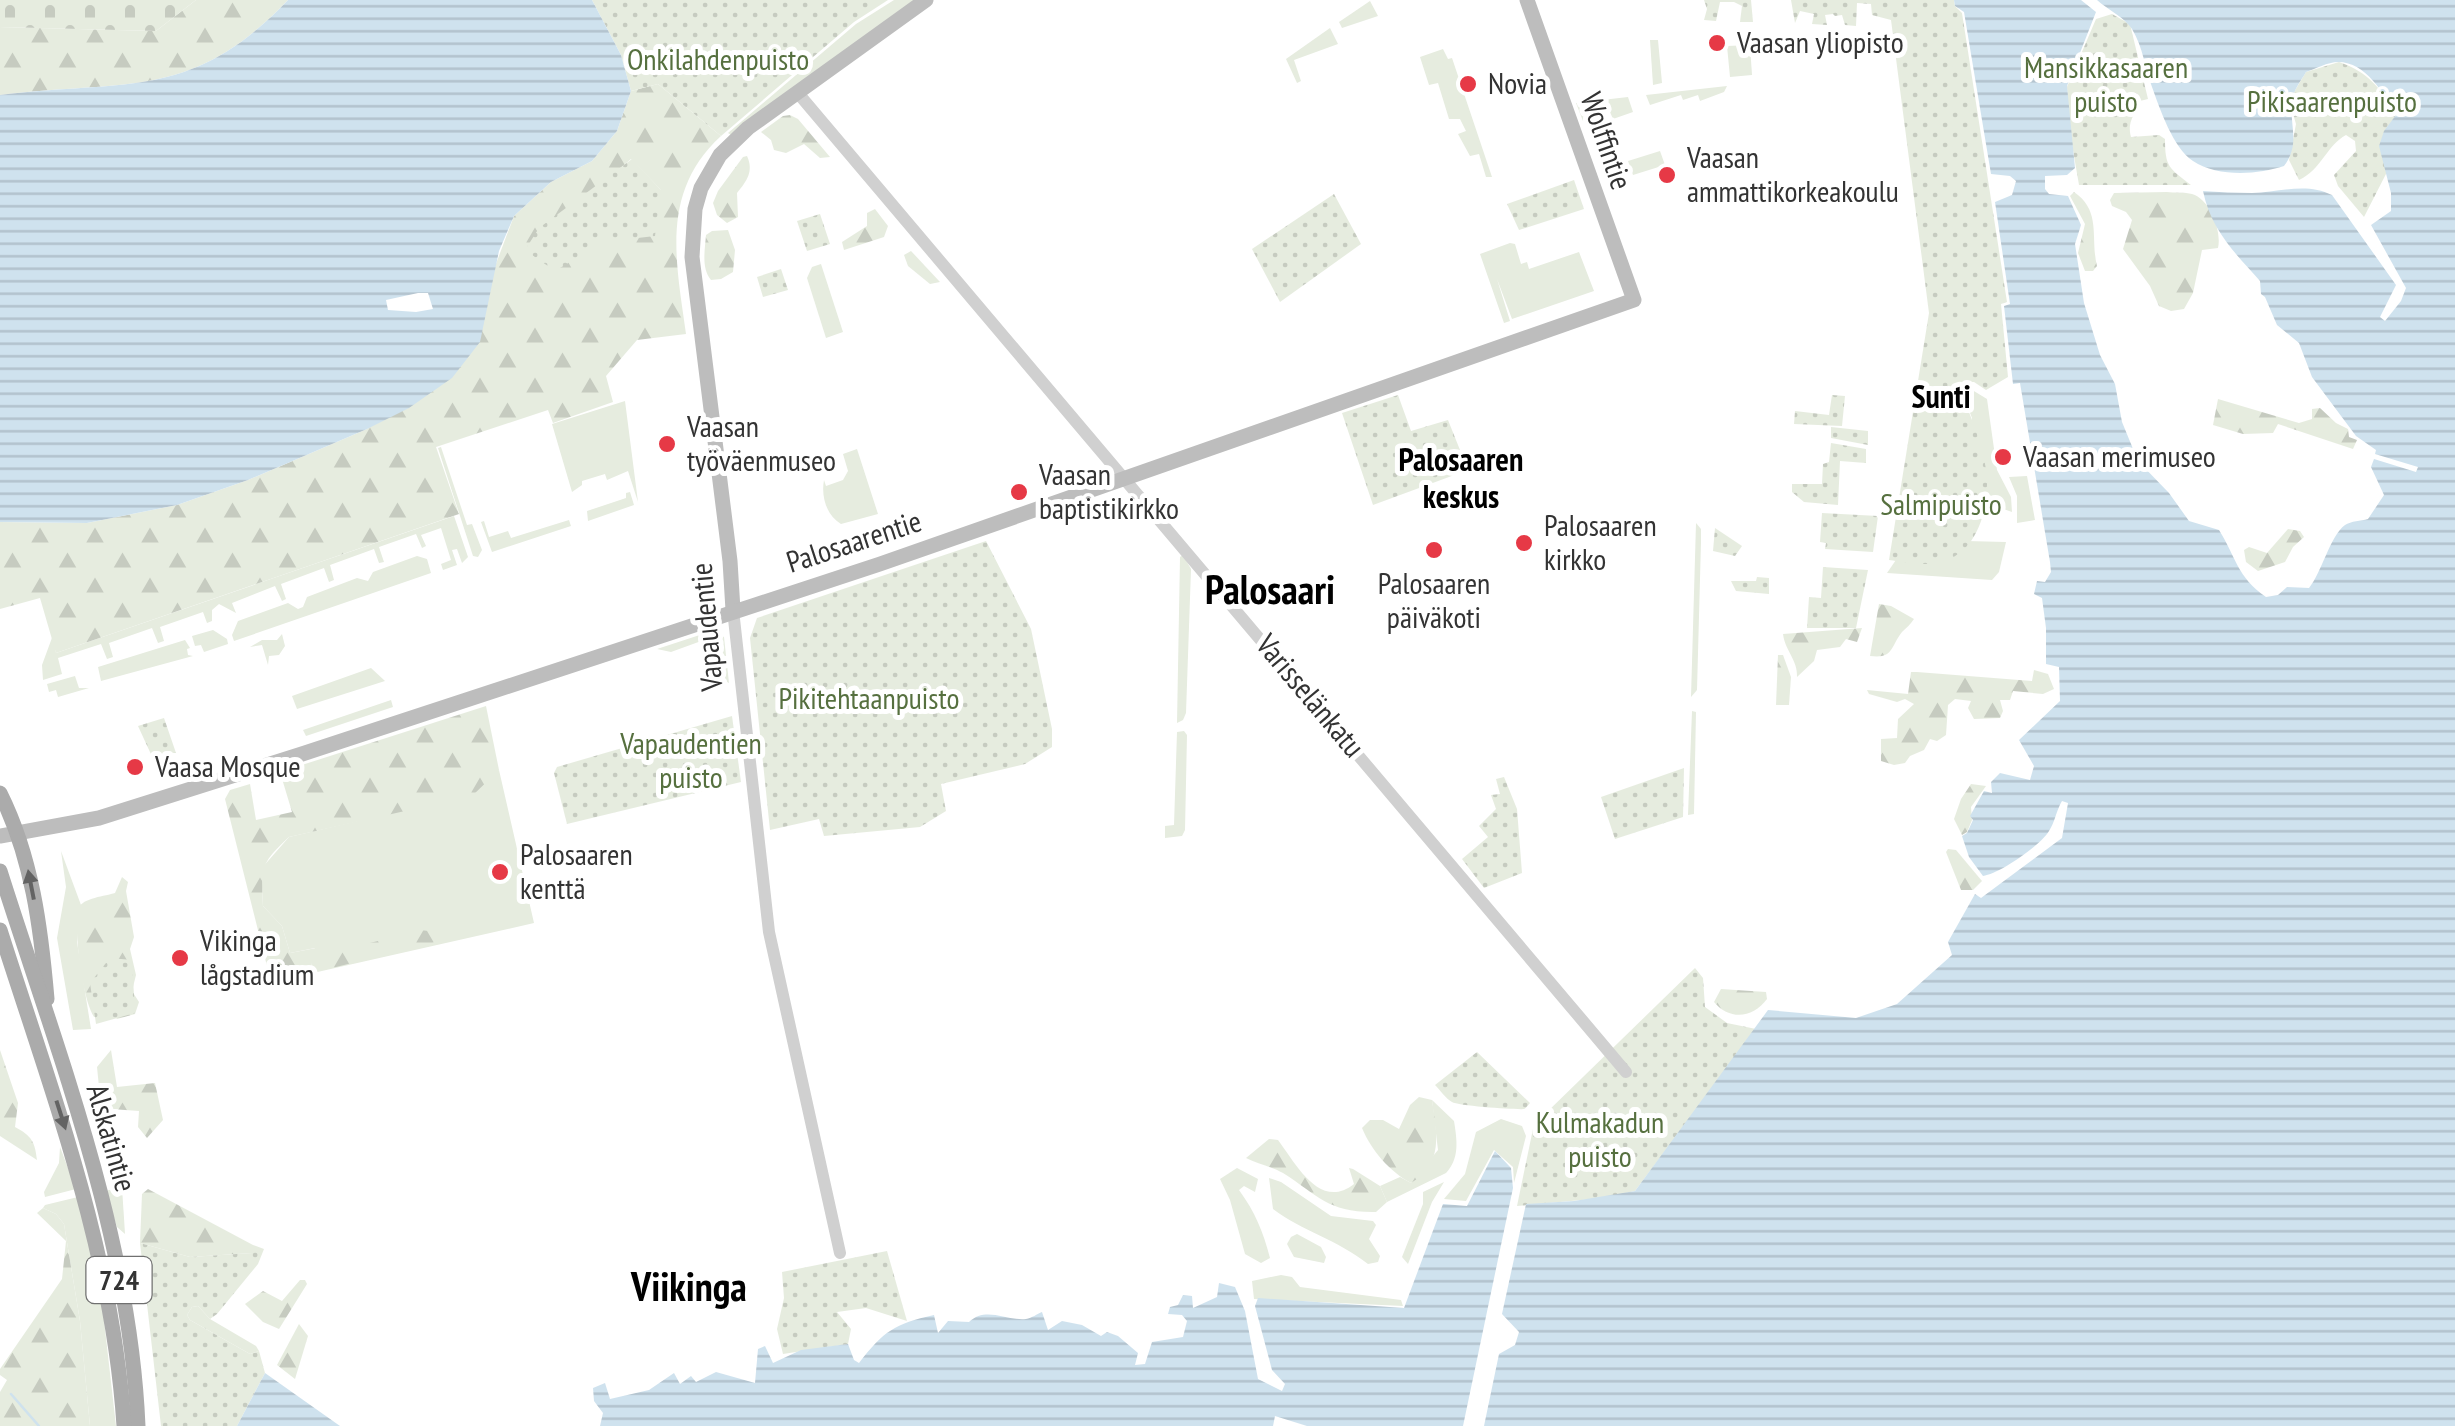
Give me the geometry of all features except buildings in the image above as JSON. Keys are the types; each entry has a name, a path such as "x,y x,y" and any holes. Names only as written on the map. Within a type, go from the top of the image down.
{"main road":[{"name":"Vapaudentie","path":"732,610 730,561 692,257 691,232 701,188 720,154 748,128 926,0"},
{"name":"Wolffintie","path":"1527,0 1634,300"},
{"name":"Palosaarentie","path":"15,839 86,822 302,754 880,564 1634,300"},
{"path":"0,793 33,890 50,1028"},
{"name":"Alskatintie","path":"0,871 84,1138 112,1246 127,1318 138,1426"},
{"name":"Alskatintie","path":"0,930 86,1202 112,1320 124,1426"}],"street":[{"name":"Varisselänkatu","path":"797,92 1626,1072"},
{"name":"Vapaudentie","path":"732,610 769,932 840,1253"}],"green space":[{"path":"0,0 196,0 156,31 0,27"},
{"path":"196,0 288,0 253,33 220,56 187,71 120,85 0,95 0,27 156,31"},
{"name":"Onkilahdenpuisto","path":"592,0 888,0 854,22 721,136 658,84 631,91 621,55"},
{"path":"894,0 915,0 731,135 728,133 856,24"},
{"path":"1704,0 1751,0 1753,22 1740,22 1742,6 1734,2 1720,2 1716,21 1704,20"},
{"name":"Salmipuisto","path":"1791,0 1954,0 1962,13 2007,302 2001,304 2008,377 1986,390 1974,382 1956,383 1980,443 1987,492 1982,519 1970,543 1961,552 1936,563 1889,560 1929,313 1891,20 1872,15 1871,4 1857,3 1856,26 1845,25 1842,15 1833,14 1825,15 1827,25 1812,24 1814,14 1800,11 1795,23"},
{"path":"1370,1 1378,16 1342,28 1339,22"},
{"name":"Mansikkasaaren puisto","path":"2112,14 2130,24 2148,99 2140,101 2132,118 2131,137 2159,135 2165,139 2170,166 2191,185 2079,185 2067,87 2096,19"},
{"path":"1330,28 1338,44 1294,60 1301,81 1297,83 1286,59"},
{"path":"1650,40 1658,40 1662,83 1653,85"},
{"path":"1750,45 1752,75 1730,77 1727,46"},
{"path":"1443,49 1448,59 1452,58 1492,177 1486,177 1479,154 1470,156 1458,134 1466,131 1460,119 1449,119 1438,83 1429,85 1420,57"},
{"name":"Pikisaarenpuisto","path":"2339,62 2373,82 2396,115 2382,141 2387,172 2364,217 2338,186 2334,175 2356,151 2355,141 2346,135 2339,139 2313,170 2299,180 2289,160 2296,124 2291,107 2294,92 2306,72"},
{"path":"658,84 721,136 688,180 680,204 677,254 686,334 637,340 606,376 613,402 553,423 548,410 436,447 459,514 56,653 40,598 0,609 0,522 87,523 177,505 248,480 367,429 494,269 514,216 551,182 592,161 617,131 631,91","holes":["631,159 661,190 617,171"]},
{"path":"1727,86 1724,92 1700,101 1698,95 1683,100 1681,95 1650,105 1646,95"},
{"path":"1628,97 1633,112 1613,119 1610,112 1583,121 1576,103"},
{"path":"790,115 798,119 830,157 820,158 804,144 786,153 774,150 771,140 761,132"},
{"path":"1660,151 1665,165 1633,175 1628,161"},
{"path":"747,156 750,171 737,193 738,217 727,223 717,215 713,203"},
{"path":"632,159 661,190 655,236 603,242 555,271 525,250 539,228"},
{"path":"1574,180 1584,209 1519,230 1507,204"},
{"path":"2074,192 2092,216 2097,266 2093,271 2085,271 2078,253 2085,224 2070,196"},
{"path":"2114,193 2192,194 2204,202 2213,217 2219,241 2218,248 2202,250 2193,293 2184,309 2171,311 2159,306 2150,286 2123,249 2132,220 2126,212 2112,206 2110,200"},
{"path":"1334,194 1361,244 1280,302 1252,249"},
{"path":"875,209 888,226 884,237 844,250 842,242 867,226 867,213"},
{"path":"820,214 830,244 807,251 797,221"},
{"path":"728,230 735,250 733,272 711,280 705,264 706,235"},
{"path":"1515,244 1521,264 1527,262 1529,269 1579,252 1594,291 1512,319 1497,279 1510,321 1504,323 1480,254"},
{"path":"911,251 940,282 930,284 908,266 904,255"},
{"path":"821,264 843,332 826,338 807,278 812,267"},
{"path":"781,269 788,290 763,297 757,277"},
{"path":"1959,385 1987,399 1997,470 2011,497 2012,512 1989,504 1964,458 1972,418"},
{"path":"1398,395 1411,431 1448,420 1468,470 1373,505 1342,413"},
{"path":"1832,395 1845,396 1842,426 1794,424 1795,411 1829,415"},
{"path":"2218,399 2299,423 2312,419 2312,409 2320,408 2357,440 2353,449 2278,424 2273,433 2243,434 2213,425"},
{"path":"625,401 638,502 628,471 607,480 605,474 582,481 572,492 552,424"},
{"path":"1831,427 1868,431 1868,445 1831,438"},
{"path":"1831,443 1866,449 1866,463 1840,461 1838,505 1804,502 1792,492 1792,484 1822,484 1823,464 1829,462"},
{"path":"441,447 467,525 472,524 482,550 478,557 473,556 438,448"},
{"path":"857,449 878,514 841,524 826,505 824,480 826,486 843,480 848,471 843,454"},
{"path":"2027,476 2035,520 2017,523 2017,496 2009,477"},
{"path":"630,492 634,505 588,521 587,511 626,498"},
{"path":"1822,513 1878,516 1873,552 1825,549 1826,543 1820,542"},
{"path":"454,516 468,557 462,563 457,549 452,550 457,565 443,570 441,564 451,560 441,528 421,535 426,546 422,548 416,534 379,547 384,562 379,563 374,549 330,565 334,580 329,582 324,568 281,584 286,599 282,601 275,586 232,603 236,613 219,604 212,610 212,621 207,623 203,612 160,627 164,641 158,643 152,628 109,643 113,657 107,659 101,644 58,658 62,674 43,680 42,665 53,635 56,653"},
{"path":"569,520 571,526 492,552 481,522 484,521 489,537 508,531 511,538"},
{"path":"1696,523 1701,529 1697,690 1691,697"},
{"path":"1715,528 1742,546 1735,556 1713,551"},
{"path":"2288,529 2300,531 2304,537 2285,562 2258,571 2246,562 2244,550 2249,547 2267,553"},
{"name":"Pikitehtaanpuisto","path":"986,541 1031,629 1052,729 1052,747 1025,764 941,784 946,811 920,827 824,836 819,819 770,830 750,638 757,618"},
{"path":"1966,541 2006,542 1999,572 1992,580 1887,573 1898,557"},
{"path":"1183,555 1191,569 1186,713 1177,723 1180,557"},
{"path":"417,556 427,559 431,573 234,641 232,635 238,621 288,603 298,609 307,597 357,578 368,581 373,572"},
{"path":"1823,567 1868,570 1856,628 1807,628 1809,597 1821,598"},
{"path":"1757,577 1769,578 1769,594 1736,591 1731,581 1756,581"},
{"path":"1879,604 1914,619 1888,654 1870,656"},
{"path":"1862,628 1857,642 1846,639 1840,647 1817,650 1814,661 1797,677 1783,634"},
{"path":"213,630 228,644 204,652 201,645 195,646 192,636"},
{"path":"712,631 724,637 729,683 719,678 715,644 704,640 671,652 657,649"},
{"path":"282,634 285,646 279,655 269,656 268,665 262,645 250,647 262,640 277,640"},
{"path":"185,640 190,648 188,655 193,656 101,681 98,667"},
{"path":"1778,655 1783,655 1791,677 1789,705 1776,705"},
{"path":"371,668 385,681 297,709 292,696"},
{"path":"2034,670 2048,674 2054,689 2043,694 2013,691 2010,700 2000,700 2000,718 1974,719 1968,708 1971,701 1955,699 1948,705 1946,735 1937,741 1930,739 1924,750 1905,763 1881,761 1881,739 1897,738 1898,719 1914,704 1869,694 1867,690 1908,694 1911,672 2032,681"},
{"path":"75,676 79,688 89,688 58,697 56,690 49,692 47,684"},
{"path":"391,700 393,707 306,736 303,730"},
{"path":"486,706 499,770 472,796 289,837 272,854 264,867 263,906 282,926 290,953 330,949 311,963 313,973 271,982 225,799 230,790 250,784 256,820 292,812 280,772"},
{"path":"1692,711 1696,712 1694,814 1688,815"},
{"name":"Vapaudentien puisto","path":"732,716 741,782 567,824 554,773 557,767"},
{"path":"164,718 176,753 166,753 155,763 138,726"},
{"path":"1184,731 1185,830 1182,836 1165,838 1165,826 1174,825 1177,732"},
{"path":"1684,768 1683,817 1615,839 1601,797"},
{"path":"499,770 534,923 313,973 315,948 290,953 282,926 263,906 261,869 289,837 362,820"},
{"path":"1504,777 1517,809 1522,873 1484,888 1462,859 1488,837 1479,826 1496,809 1491,795 1500,794 1496,779"},
{"path":"1971,784 1986,786 1971,807 1972,820 1962,835 1954,819"},
{"path":"1948,849 1956,850 1982,881 1973,890 1961,890"},
{"path":"61,851 81,905 77,942 91,1029 73,1030 57,938 66,887"},
{"path":"122,877 128,882 134,937 130,949 136,975 132,991 139,1002 135,1014 117,1019 113,1014 94,1017 80,964 79,908 89,900 115,893"},
{"path":"411,929 464,935 332,968 330,959 340,953"},
{"path":"110,958 132,960 135,1013 96,1024 90,983"},
{"name":"Kulmakadun puisto","path":"1695,968 1703,978 1705,1007 1727,1023 1756,1029 1635,1191 1604,1198 1517,1206 1534,1124 1541,1123 1545,1114"},
{"path":"1721,989 1766,992 1767,999 1755,1010 1734,1014 1714,1002"},
{"path":"0,1050 18,1103 15,1127 32,1140 37,1160 0,1136"},
{"path":"111,1050 117,1087 155,1083 163,1120 147,1138 138,1127 139,1111 111,1109 103,1127 97,1067"},
{"path":"1477,1052 1530,1103 1526,1108 1452,1102 1435,1085"},
{"path":"1419,1097 1432,1100 1436,1147 1429,1167 1411,1183 1382,1160 1362,1128 1370,1120 1383,1120 1399,1129 1410,1105"},
{"path":"1432,1100 1454,1121 1454,1161 1446,1173 1387,1202 1380,1186 1400,1177 1411,1183 1438,1150"},
{"path":"1501,1119 1522,1126 1526,1136 1514,1183 1513,1167 1494,1150 1466,1201 1444,1199 1465,1174 1476,1132"},
{"path":"1269,1139 1278,1140 1301,1172 1320,1188 1342,1191 1354,1184 1349,1168 1380,1186 1387,1202 1376,1212 1347,1210 1316,1196 1283,1173 1246,1158"},
{"path":"60,1147 76,1189 45,1197 59,1163"},
{"path":"1237,1168 1258,1179 1255,1192 1244,1186 1239,1190 1254,1214 1267,1248 1270,1258 1261,1263 1245,1254 1220,1179"},
{"path":"1269,1178 1331,1216 1373,1221 1376,1225 1369,1239 1380,1256 1378,1262 1368,1264 1273,1209"},
{"path":"1444,1182 1408,1264 1402,1257 1423,1204 1423,1192"},
{"path":"122,1187 125,1234 117,1227 105,1191"},
{"path":"148,1189 253,1245 253,1253 190,1257 140,1243 142,1194"},
{"path":"78,1197 101,1294 116,1426 90,1426 80,1321 64,1224 56,1214 43,1208"},
{"path":"43,1208 56,1214 64,1224 80,1321 90,1426 0,1426 0,1392 7,1380 0,1375 0,1369 62,1279 66,1241 37,1213"},
{"path":"1297,1234 1321,1247 1326,1257 1324,1263 1294,1257 1287,1244"},
{"path":"140,1243 190,1257 252,1253 253,1245 264,1249 258,1264 217,1314 210,1319 198,1306 192,1307 187,1315 250,1354 259,1351 265,1373 237,1426 161,1426"},
{"path":"887,1251 907,1321 866,1308 837,1312 851,1329 848,1344 783,1354 777,1329 784,1298 782,1272"},
{"path":"1281,1275 1292,1277 1300,1287 1401,1300 1403,1306 1254,1299 1252,1281"},
{"path":"300,1280 307,1284 279,1329 263,1322 245,1304 263,1291 282,1301"},
{"path":"198,1306 210,1319 259,1351 250,1354 190,1320 187,1315 192,1307"},
{"path":"299,1324 308,1336 295,1379 277,1365"}],"water":[{"path":"288,0 592,0 621,55 631,91 617,131 592,161 551,182 514,216 499,251 480,342 452,378 409,408 248,480 177,505 87,523 0,522 0,95 154,80 220,56 253,33","holes":["428,293 433,309 388,310 386,300"]},
{"path":"1954,0 2081,0 2096,12 2067,86 2075,168 2067,175 2045,176 2045,189 2049,194 2068,196 2081,225 2075,244 2084,303 2100,355 2115,384 2122,422 2138,461 2189,521 2219,530 2243,574 2266,597 2278,595 2287,587 2309,588 2340,530 2347,524 2368,519 2384,495 2371,467 2374,459 2416,472 2418,467 2375,454 2376,450 2356,436 2312,377 2299,343 2277,325 2261,294 2260,281 2218,229 2203,191 2252,193 2303,188 2332,195 2396,285 2380,317 2385,321 2406,288 2371,225 2391,211 2391,193 2379,146 2396,115 2365,73 2348,63 2330,63 2306,72 2296,90 2291,110 2292,150 2284,166 2237,173 2203,166 2186,155 2168,127 2132,29 2097,0 2455,0 2455,1426 1484,1426 1499,1354 1515,1345 1519,1332 1502,1314 1526,1204 1635,1191 1768,1010 1856,1018 1897,1004 1952,955 1948,942 1975,894 1981,898 2062,838 2068,803 2062,801 2051,828 2037,844 2009,865 1983,876 1969,857 1962,836 1967,833 1973,820 1970,816 1984,791 1992,793 1991,782 2000,773 2030,780 2034,766 2019,740 2060,701 2059,667 2046,664 2042,598 2034,594 2037,581 2045,582 2051,572 2020,383 2013,384 2004,306 2010,304 1995,202 2012,195 2016,181 2010,176 1991,174 1964,12 1955,6"},
{"path":"1495,1151 1511,1168 1513,1188 1463,1426 1307,1426 1275,1416 1273,1426 600,1426 603,1413 594,1401 593,1388 605,1383 610,1399 649,1390 674,1373 680,1384 691,1376 696,1382 716,1372 755,1383 758,1349 765,1346 773,1363 801,1350 848,1344 859,1363 891,1330 934,1315 938,1333 948,1321 969,1322 982,1315 1026,1319 1042,1312 1048,1330 1062,1321 1082,1325 1101,1336 1107,1332 1138,1353 1135,1365 1145,1364 1152,1342 1183,1337 1187,1321 1182,1315 1168,1314 1170,1307 1178,1305 1183,1295 1192,1296 1193,1308 1217,1297 1219,1283 1235,1287 1245,1311 1258,1379 1282,1391 1285,1384 1272,1370 1255,1306 1258,1298 1404,1308 1443,1204 1467,1206"},
{"path":"265,1373 340,1426 237,1426"}],"waterway":[{"path":"11,1394 39,1426"}],"place":[{"name":"Vaasan yliopisto","path":"1717,43"},
{"name":"Novia","path":"1468,84"},
{"name":"Vaasan ammattikorkeakoulu","path":"1667,175"},
{"name":"Vaasan työväenmuseo","path":"667,444"},
{"name":"Vaasan merimuseo","path":"2003,457"},
{"name":"Vaasan baptistikirkko","path":"1019,492"},
{"name":"Palosaaren kirkko","path":"1524,543"},
{"name":"Palosaaren päiväkoti","path":"1434,550"},
{"name":"Vaasa Mosque","path":"135,767"},
{"name":"Palosaaren kenttä","path":"500,872"},
{"name":"Vikinga lågstadium","path":"180,958"}],"district":[{"name":"Sunti","path":"1941,397"},
{"name":"Palosaaren keskus","path":"1461,478"},
{"name":"Palosaari","path":"1270,590"},
{"name":"Viikinga","path":"689,1287"}]}
